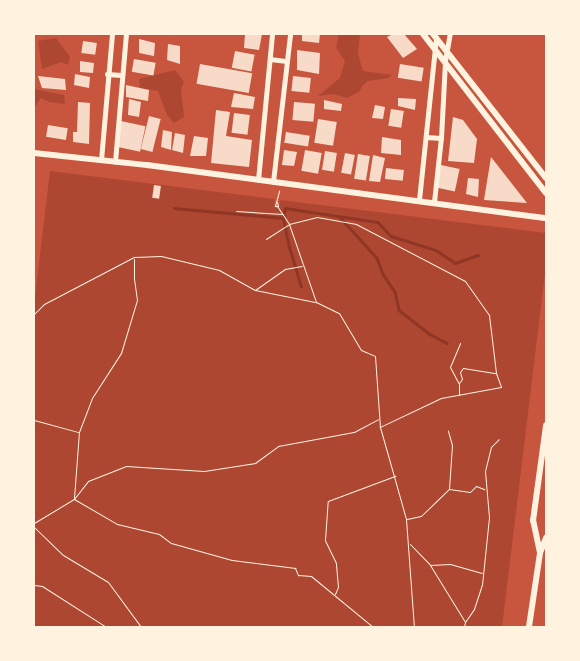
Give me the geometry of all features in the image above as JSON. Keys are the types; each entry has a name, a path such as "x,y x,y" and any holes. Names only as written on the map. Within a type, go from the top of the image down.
{"main road":[{"path":"423,34 546,193"},
{"path":"435,35 546,178"},
{"path":"34,153 419,200 546,218"}],"street":[{"path":"101,160 107,74 112,34"},
{"path":"115,162 126,34"},
{"path":"258,180 272,34"},
{"path":"276,182 290,34"},
{"path":"434,202 441,138 445,61 450,34"},
{"path":"419,200 435,35"},
{"path":"270,59 286,61"},
{"path":"107,74 121,75"},
{"path":"426,137 441,138"},
{"path":"543,553 533,521 546,426"},
{"path":"529,627 546,538"}],"path":[{"path":"276,182 277,206 289,224 316,302"},
{"path":"236,211 284,214"},
{"path":"266,239 289,224 317,217 356,224 465,281 489,315 496,373 501,387 441,398 380,427"},
{"path":"34,314 44,304 134,257 161,256 219,270 255,290 316,302 339,313 361,350 375,356 378,419 406,519 414,627"},
{"path":"74,499 78,432 92,398 121,353 137,300 134,257"},
{"path":"255,290 285,269 302,266"},
{"path":"459,396 459,384 450,367 460,343"},
{"path":"459,384 462,379 460,372 463,368 496,373"},
{"path":"34,523 74,499 88,481 126,466 204,471 255,462 278,446 354,432 378,419"},
{"path":"34,420 78,432"},
{"path":"406,519 421,516 449,490 452,445 448,431"},
{"path":"464,627 465,622 474,610 483,573 489,517 485,489 485,471 491,447 499,439"},
{"path":"335,595 338,587 336,562 324,540 328,502 395,476"},
{"path":"449,490 470,492 476,486 485,489"},
{"path":"74,499 117,524 159,534 171,543 232,560 295,568 298,575 311,576 373,627"},
{"path":"34,526 63,555 108,582 141,627"},
{"path":"409,543 430,565 465,622"},
{"path":"430,565 450,564 483,573"},
{"path":"34,585 42,586 106,627"}],"shaded area":[{"path":"339,34 360,34 358,54 363,71 392,75 388,78 368,81 362,86 360,91 347,98 334,94 318,96 340,78 345,61 336,48"},
{"path":"56,38 70,57 68,65 61,62 42,69 38,41"},
{"path":"175,70 184,82 181,89 184,117 174,123 167,115 158,91 140,88 139,79"},
{"path":"34,89 64,95 65,104 49,102 41,98 34,108"},
{"path":"50,171 275,199 274,207 276,208 279,208 280,200 546,233 546,265 502,627 34,627 34,306"}],"building":[{"path":"245,34 262,34 259,50 244,48"},
{"path":"302,34 320,34 319,43 302,41"},
{"path":"393,34 404,34 417,49 403,58 387,37"},
{"path":"139,39 155,43 154,56 139,53"},
{"path":"83,41 97,43 95,55 81,53"},
{"path":"168,44 180,46 180,64 167,60"},
{"path":"297,50 320,53 319,74 297,70"},
{"path":"235,51 255,55 251,72 232,68"},
{"path":"134,59 156,63 153,76 132,72"},
{"path":"80,61 94,63 93,73 80,72"},
{"path":"200,64 252,73 249,93 197,84"},
{"path":"400,64 424,68 422,82 398,78"},
{"path":"75,74 90,77 89,88 74,85"},
{"path":"38,76 65,79 66,90 42,88"},
{"path":"293,76 311,78 309,93 291,91"},
{"path":"126,85 149,90 148,101 126,97"},
{"path":"234,93 255,97 253,109 231,107"},
{"path":"398,98 416,99 415,110 398,106"},
{"path":"129,99 141,102 139,117 128,115"},
{"path":"324,100 342,104 341,111 324,109"},
{"path":"78,102 90,103 89,144 73,142 73,132 77,132"},
{"path":"294,102 315,104 313,122 292,120"},
{"path":"375,105 385,107 383,119 372,118"},
{"path":"391,109 404,111 401,128 388,126"},
{"path":"216,110 230,112 226,136 252,140 249,167 211,163"},
{"path":"234,113 250,115 247,135 232,133"},
{"path":"149,116 161,119 152,152 141,149"},
{"path":"453,117 463,120 477,139 474,163 448,161"},
{"path":"318,119 337,122 333,146 314,143"},
{"path":"121,121 145,126 140,152 116,146"},
{"path":"48,125 68,128 66,140 46,137"},
{"path":"163,130 172,132 171,150 161,147"},
{"path":"286,132 310,136 308,147 284,143"},
{"path":"175,133 185,135 183,153 172,150"},
{"path":"194,136 208,138 206,156 190,156"},
{"path":"382,137 401,140 401,155 381,153"},
{"path":"284,150 297,152 294,166 282,165"},
{"path":"305,150 322,153 318,174 301,171"},
{"path":"325,151 337,153 334,172 322,170"},
{"path":"345,153 355,155 351,175 341,173"},
{"path":"358,154 370,156 366,181 354,179"},
{"path":"373,155 385,158 380,182 369,181"},
{"path":"491,157 527,203 484,200"},
{"path":"441,165 460,169 455,191 436,187"},
{"path":"386,168 404,170 403,181 385,179"},
{"path":"468,178 479,179 478,197 466,194"},
{"path":"154,185 161,186 159,199 152,198"}],"waterway":[{"path":"174,208 283,218"},
{"path":"301,287 289,247 283,218 285,208 378,222 391,236 436,250 455,263 478,255"},
{"path":"340,217 377,258 383,274 395,292 399,310 430,334 447,343"}]}
